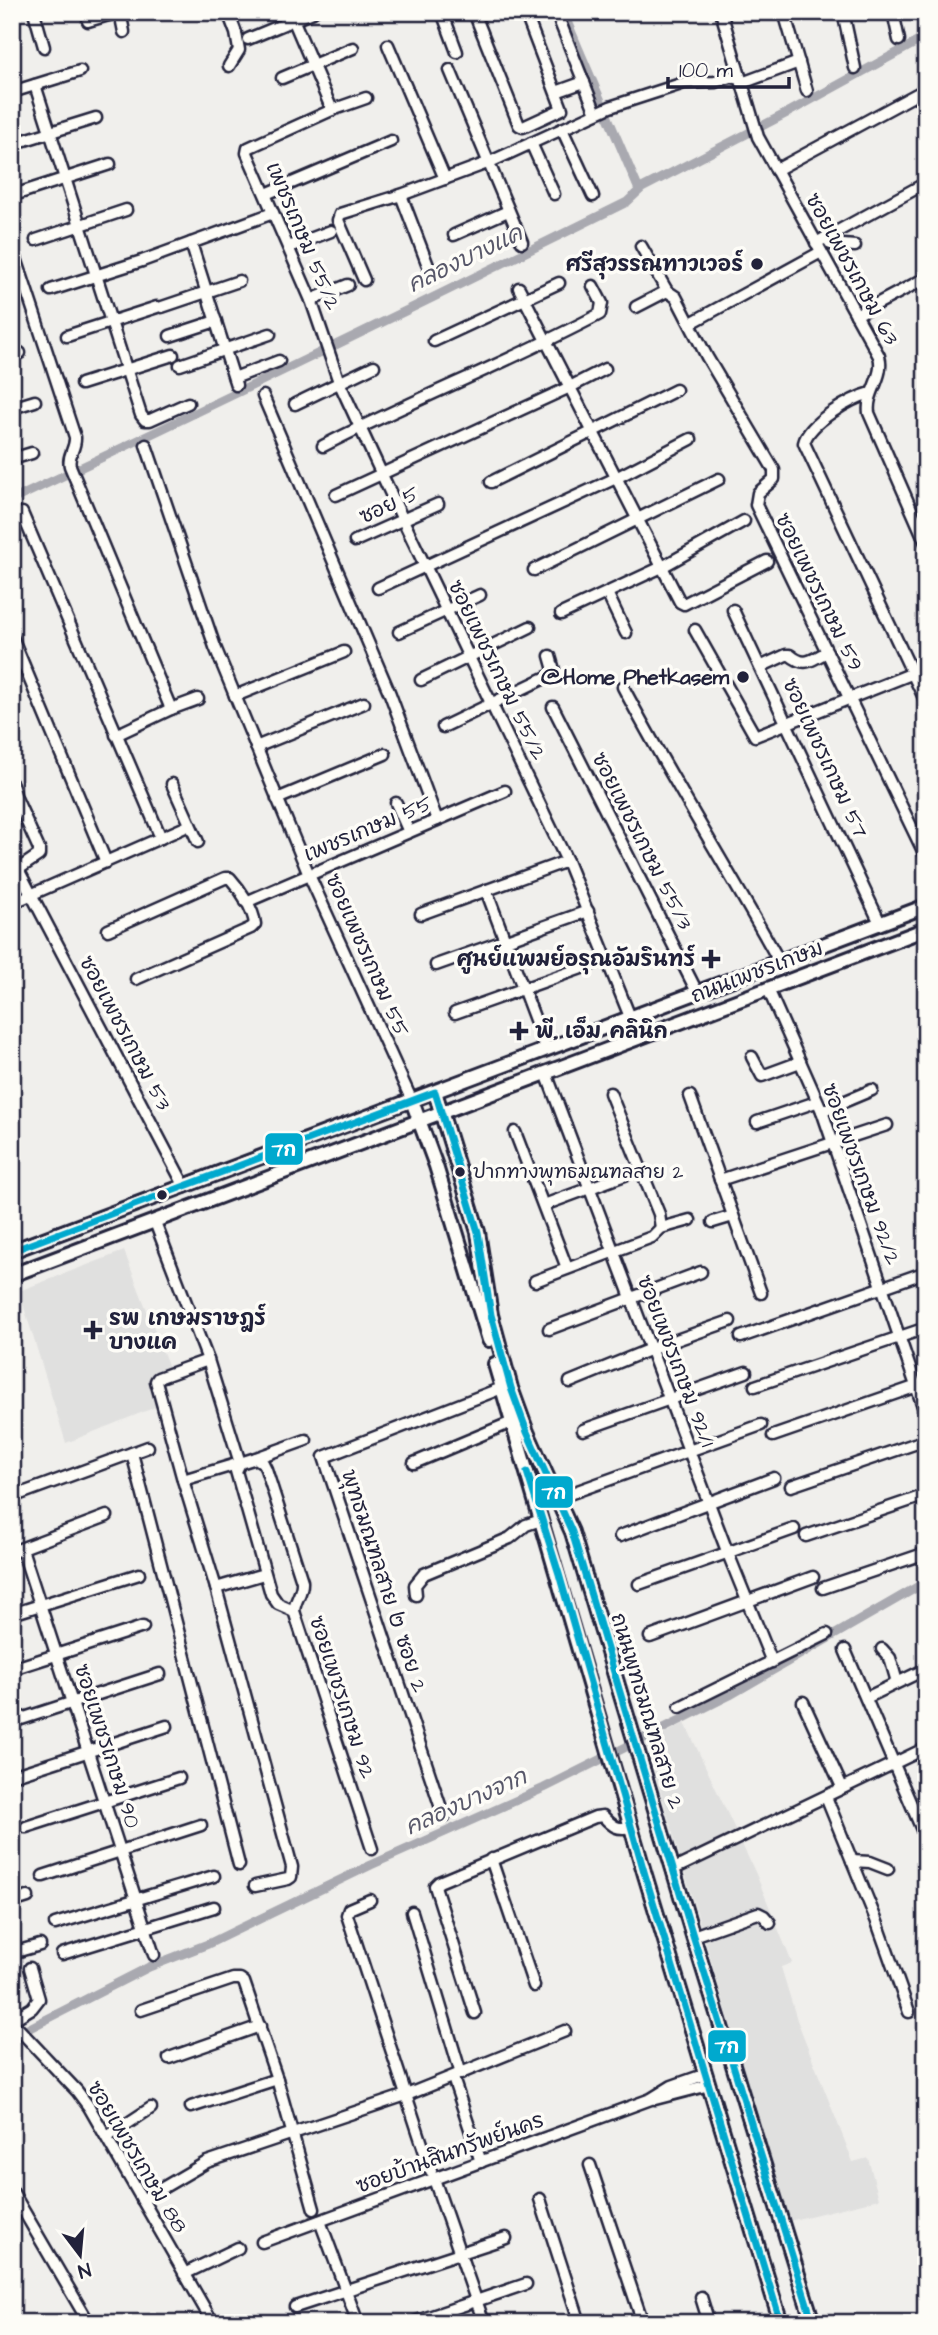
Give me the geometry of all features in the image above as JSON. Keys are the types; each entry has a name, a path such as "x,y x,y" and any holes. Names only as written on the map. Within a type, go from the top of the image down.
{"main road":[{"name":"ถนนเพชรเกษม","path":"12,1251 926,906"},
{"name":"ถนนเพชรเกษม","path":"12,1275 926,929"},
{"path":"649,1010 659,1030"},
{"name":"ถนนพุทธมณฑลสาย 2","path":"435,1092 478,1232 491,1315 511,1388 527,1432 576,1543 693,1936 813,2323"},
{"path":"412,1101 453,1219 781,2323"},
{"path":"540,1518 560,1503"}],"street":[{"path":"34,12 44,47"},
{"path":"88,21 119,12 124,32"},
{"path":"228,12 239,50 229,66"},
{"path":"248,39 292,16 313,12"},
{"path":"442,12 457,52"},
{"path":"525,12 593,196"},
{"path":"556,12 584,82 603,110"},
{"name":"ซอยเพชรเกษม 63","path":"721,12 758,136 881,364 881,372 868,404 872,422 926,543"},
{"path":"784,12 807,91"},
{"path":"843,12 855,68"},
{"path":"893,12 899,40"},
{"path":"292,16 332,110"},
{"path":"477,20 520,127 562,109"},
{"path":"388,45 445,179"},
{"path":"282,78 353,48"},
{"path":"364,280 338,216 490,162 603,110 684,83 715,82 731,77 742,81 799,62"},
{"path":"450,70 522,242"},
{"path":"12,92 80,71"},
{"path":"556,92 584,82"},
{"path":"35,85 145,420 188,403"},
{"path":"776,170 926,89"},
{"name":"เพชรเกษม 55/2","path":"325,342 311,300 247,150 332,110 366,98"},
{"path":"12,144 96,117"},
{"path":"266,194 391,141"},
{"path":"531,143 554,194"},
{"path":"20,193 110,164"},
{"path":"691,323 818,248 826,237 926,183"},
{"path":"401,195 432,276"},
{"path":"36,240 126,210"},
{"path":"454,235 508,211"},
{"path":"51,290 273,213"},
{"path":"289,247 331,231"},
{"path":"826,237 831,244 855,246"},
{"path":"191,243 235,382 279,361"},
{"path":"12,246 75,438 75,448 69,461 171,709"},
{"name":"ซอยเพชรเกษม 59","path":"641,246 667,290 676,297 707,357 774,470 774,479 756,498 756,505 926,857"},
{"path":"856,315 926,278"},
{"path":"67,336 239,281"},
{"path":"435,341 559,283"},
{"path":"311,300 348,285"},
{"path":"323,446 547,342 600,314 602,303 593,286"},
{"path":"519,288 682,604 767,561"},
{"path":"636,307 667,290"},
{"path":"170,336 216,321"},
{"path":"180,365 270,334"},
{"name":"ซอยเพชรเกษม 55/2","path":"325,342 339,382 402,520 567,861 630,1017"},
{"path":"81,384 173,355"},
{"path":"295,404 374,366"},
{"path":"336,495 605,369"},
{"path":"491,482 676,390"},
{"path":"871,393 853,398 812,430 805,437 804,443 926,702"},
{"path":"263,396 390,694 437,820"},
{"path":"12,408 35,401"},
{"path":"378,588 616,478 691,439"},
{"name":"ซอยเพชรเกษม 55","path":"146,445 215,647 309,875 412,1101"},
{"path":"12,459 32,453"},
{"path":"534,570 719,479"},
{"name":"ซอย 5","path":"355,541 438,504"},
{"path":"22,513 161,838"},
{"path":"561,614 662,567 744,521"},
{"path":"607,593 626,633"},
{"path":"399,632 480,595"},
{"name":"ซอยเพชรเกษม 57","path":"733,610 880,923"},
{"path":"421,680 530,627"},
{"path":"695,630 755,736 926,668"},
{"path":"12,637 107,862"},
{"path":"235,696 344,652"},
{"path":"760,667 786,655 804,663 827,652"},
{"path":"443,727 551,675 554,670 550,656"},
{"path":"623,687 779,961"},
{"path":"116,735 198,699"},
{"path":"256,747 364,703"},
{"name":"ซอยเพชรเกษม 55/3","path":"553,707 697,992"},
{"path":"277,799 385,754"},
{"name":"ซอยเพชรเกษม 53","path":"12,784 39,849 39,855 20,868 32,896 185,1187"},
{"path":"172,784 198,842"},
{"name":"เพชรเกษม 55","path":"246,902 505,791"},
{"path":"396,803 409,832"},
{"path":"12,903 190,825"},
{"path":"421,914 567,861"},
{"path":"108,930 225,878 233,881 246,902 255,924 251,928 136,979"},
{"path":"486,890 546,1049"},
{"path":"436,964 588,911"},
{"path":"455,1013 607,959"},
{"name":"ซอยเพชรเกษม 92/2","path":"768,989 819,1106 881,1288 921,1385 926,1415"},
{"path":"752,1057 762,1076 800,1062"},
{"name":"ซอยเพชรเกษม 92/1","path":"546,1073 727,1551 772,1662"},
{"path":"757,1122 872,1090"},
{"path":"610,1093 659,1214 661,1228"},
{"path":"690,1096 761,1293"},
{"path":"720,1180 833,1145 887,1125"},
{"path":"515,1132 567,1268"},
{"path":"544,1205 641,1169"},
{"path":"713,1222 733,1216"},
{"path":"535,1281 652,1237 661,1228 690,1220"},
{"path":"155,1222 208,1360 240,1463 236,1471 271,1594 278,1604 294,1612"},
{"path":"550,1329 701,1272"},
{"path":"741,1337 926,1272"},
{"path":"569,1382 730,1321"},
{"path":"755,1387 926,1328"},
{"path":"208,1360 156,1381 292,1867 291,1877 288,1879 255,1886"},
{"path":"583,1430 746,1372"},
{"path":"773,1436 921,1385"},
{"name":"พุทธมณฑลสาย ๒ ซอย 2","path":"444,1817 324,1457 502,1388"},
{"path":"414,1463 512,1422"},
{"path":"560,1503 689,1450 761,1425"},
{"path":"183,1480 306,1440"},
{"path":"790,1486 926,1440"},
{"path":"12,1497 148,1447"},
{"path":"132,1453 239,1865"},
{"name":"ซอยเพชรเกษม 92","path":"256,1458 266,1469 302,1581 301,1594 296,1599 294,1612 372,1849"},
{"path":"620,1536 774,1478"},
{"path":"806,1536 926,1495"},
{"name":"ซอยเพชรเกษม 90","path":"107,1516 17,1550 41,1604 154,1955"},
{"path":"415,1595 415,1585 424,1574 510,1538 540,1518"},
{"path":"639,1584 794,1529"},
{"path":"823,1588 926,1553"},
{"path":"12,1614 139,1574"},
{"path":"216,1588 264,1574"},
{"path":"650,1637 813,1577"},
{"path":"12,1669 144,1627"},
{"path":"680,1707 827,1634"},
{"path":"882,1649 890,1658 897,1682"},
{"path":"845,1650 926,1839"},
{"path":"866,1698 926,1669"},
{"path":"12,1722 160,1674"},
{"path":"803,1702 842,1787"},
{"path":"12,1776 167,1726"},
{"path":"674,1868 926,1748"},
{"path":"26,1827 179,1778"},
{"path":"826,1797 909,2012"},
{"path":"475,2013 435,1886 491,1859 595,1817 603,1816 610,1825 620,1829 632,1827"},
{"path":"43,1875 201,1825"},
{"path":"491,1859 534,1986"},
{"path":"852,1861 870,1862 888,1869"},
{"path":"55,1924 214,1876"},
{"path":"12,1902 28,1898"},
{"path":"370,1900 349,1909 347,1915 405,2096 484,2323"},
{"path":"62,1954 214,1907"},
{"path":"412,1912 481,2162"},
{"path":"693,1936 758,1913 770,1923"},
{"path":"12,1937 15,1953 40,1945"},
{"path":"14,2023 39,1999 30,1968"},
{"path":"141,2011 240,1979 244,1982 277,2079 314,2208"},
{"name":"ซอยเพชรเกษม 88","path":"14,2023 77,2091 107,2137 213,2323"},
{"path":"169,2058 260,2026"},
{"path":"142,2200 207,2162 405,2096 565,2031"},
{"path":"191,2107 277,2079"},
{"name":"ซอยบ้านสินทรัพย์นคร","path":"262,2242 432,2175 481,2162 708,2080"},
{"path":"107,2137 150,2108"},
{"path":"590,2165 643,2323"},
{"path":"12,2191 89,2323"},
{"path":"540,2199 580,2323"},
{"path":"320,2221 359,2323"},
{"path":"295,2306 506,2238"},
{"path":"184,2274 238,2248"},
{"path":"411,2323 526,2284"},
{"path":"701,2297 709,2323"}],"shaded area":[{"name":"รพ เกษมราษฎร์ บางแค","path":"124,1251 170,1370 150,1378 158,1406 66,1443 19,1291"},
{"path":"685,1723 756,1874 792,1963 781,1967 797,2020 853,2162 868,2158 879,2199 789,2221 646,1743"}],"waterway":[{"path":"563,12 639,190"},
{"name":"คลองบางแค","path":"12,500 627,202 642,188 926,37"},
{"name":"คลองบางจาก","path":"12,2037 149,1967 208,1944 371,1865 544,1788 730,1695 926,1582"},
{"path":"12,2312 19,2323"}],"transit line":[{"name":"7ก","path":"12,1251 435,1092 478,1232 491,1315 511,1388 527,1432 572,1532 813,2323"},
{"name":"7ก","path":"527,1472 645,1875 781,2323"}],"place":[{"name":"ศรีสุวรรณทาวเวอร์","path":"757,264"},
{"name":"@Home Phetkasem","path":"743,677"},
{"name":"ศูนย์แพมย์อรุณอัมรินทร์","path":"711,959"},
{"name":"พี. เอ็ม คลินิก","path":"519,1031"},
{"name":"ปากทางพุทธมณฑลสาย 2","path":"460,1172"},
{"name":"รพ เกษมราษฎร์ บางแค","path":"93,1330"}]}
